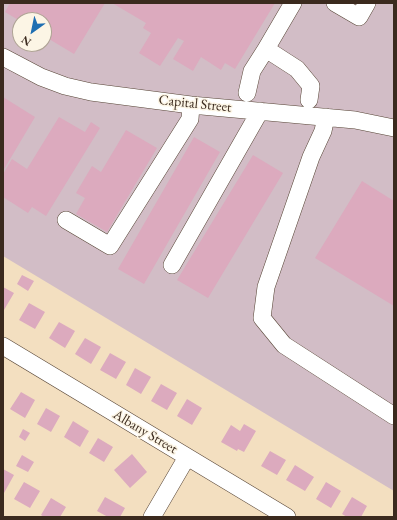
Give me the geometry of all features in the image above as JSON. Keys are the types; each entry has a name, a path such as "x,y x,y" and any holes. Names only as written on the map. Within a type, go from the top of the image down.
{"street":[{"path":"247,93 252,70 293,3"},
{"path":"335,3 359,17 367,3"},
{"path":"266,49 297,69 311,86 309,100"},
{"name":"Capital Street","path":"3,57 26,70 65,86 120,96 326,117 374,123 394,128"},
{"path":"66,220 110,246 190,119 191,104"},
{"path":"172,265 260,111"},
{"path":"326,117 323,131 311,157 266,288 262,318 284,345 394,416"},
{"name":"Albany Street","path":"3,346 287,517"},
{"path":"152,517 188,457"}],"shaded area":[{"path":"3,3 394,3 394,491 3,256"}],"building":[{"path":"10,3 105,3 74,54 52,41 52,12 12,12 12,16 5,12"},
{"path":"112,3 275,3 235,69 225,63 221,70 201,57 193,71 173,59 184,41 178,38 160,66 139,53 151,33 143,28 146,23"},
{"path":"3,97 35,117 3,171"},
{"path":"59,117 85,132 91,122 100,128 46,216 32,207 28,213 3,197 3,174 12,159 27,169"},
{"path":"126,130 157,148 107,232 76,214 85,198 76,193 92,166 101,172"},
{"path":"194,137 220,152 144,284 118,269"},
{"path":"253,155 283,173 208,298 177,280"},
{"path":"362,181 394,201 394,306 315,258"},
{"path":"22,275 34,281 28,291 17,284"},
{"path":"3,287 14,293 4,310 3,309"},
{"path":"29,303 45,312 35,329 19,320"},
{"path":"59,322 75,331 65,348 49,338"},
{"path":"85,338 101,347 91,364 75,354"},
{"path":"110,353 126,362 116,379 100,370"},
{"path":"135,368 151,377 141,394 126,385"},
{"path":"161,384 177,393 167,410 151,401"},
{"path":"21,392 35,400 25,418 10,409"},
{"path":"187,399 202,408 192,425 177,416"},
{"path":"46,408 60,416 51,432 37,424"},
{"path":"73,421 89,431 80,447 64,437"},
{"path":"244,424 256,431 244,452 238,449 237,451 221,442 231,425 240,431"},
{"path":"23,429 30,433 25,441 19,437"},
{"path":"98,438 113,447 104,462 89,453"},
{"path":"270,451 286,460 277,475 261,466"},
{"path":"132,454 147,472 130,488 114,470"},
{"path":"22,455 34,462 28,472 16,466"},
{"path":"295,465 314,477 305,491 286,480"},
{"path":"3,469 14,475 4,493 3,492"},
{"path":"24,482 40,491 30,508 14,499"},
{"path":"326,482 341,491 331,508 316,499"},
{"path":"105,497 125,508 120,517 108,517 97,511"},
{"path":"352,497 367,506 361,517 347,517 342,514"},
{"path":"51,498 66,507 60,517 44,517 41,515"}]}
